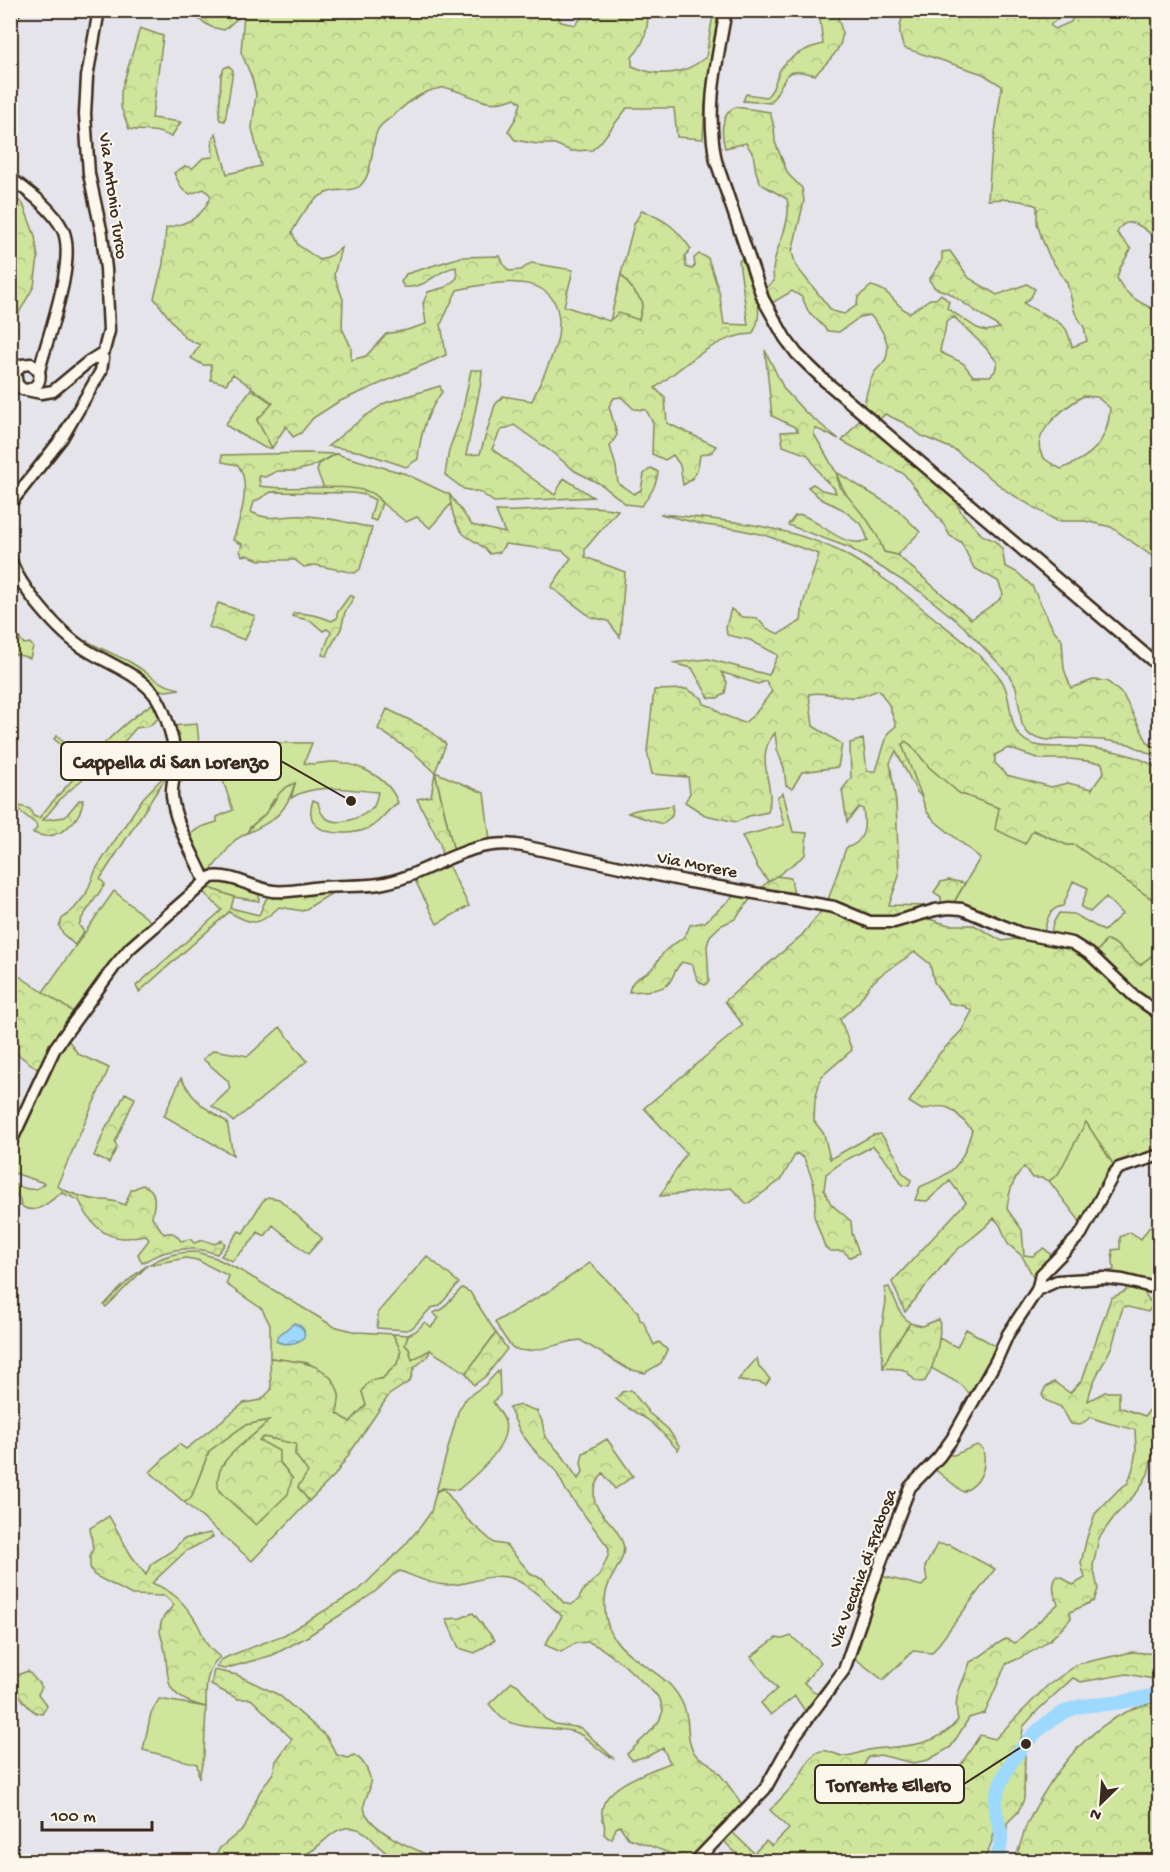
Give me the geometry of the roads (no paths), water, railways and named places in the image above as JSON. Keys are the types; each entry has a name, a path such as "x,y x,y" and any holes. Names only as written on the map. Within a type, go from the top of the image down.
{"street":[{"path":"10,17 15,10"},
{"name":"Via Antonio Turco","path":"10,504 62,438 101,371 102,354 109,331 106,269 102,234 89,174 85,114 87,77 99,10"},
{"path":"726,10 711,101 712,142 716,161 760,291 775,323 797,354 825,381 1160,667"},
{"path":"10,178 38,200 55,218 62,228 68,251 40,374 37,384 30,389"},
{"path":"16,372 40,351 47,340"},
{"path":"16,372 19,387 46,393 53,391 88,362 102,354"},
{"path":"16,372 34,366 40,374 54,382 67,380"},
{"path":"10,558 26,587 64,632 83,648 137,679 155,696 175,753 173,802 205,881 178,908 124,954 76,1018 48,1060 10,1144"},
{"name":"Via Morere","path":"205,881 211,877 227,877 266,890 284,892 323,886 375,885 396,881 483,845 510,843 685,881 834,907 870,922 894,922 942,909 962,909 1020,933 1072,943 1090,954 1134,996 1160,1014"},
{"path":"1037,1290 1041,1275 1081,1234 1119,1168 1160,1155"},
{"path":"1037,1290 1057,1281 1104,1278 1132,1281 1160,1289"},
{"name":"Via Vecchia di Frabosa","path":"695,1862 765,1789 794,1737 844,1670 882,1559 910,1487 939,1457 952,1439 996,1361 1008,1334 1037,1290"}],"water":[{"path":"294,1323 302,1328 304,1337 291,1344 276,1341 278,1336"}],"waterway":[{"path":"995,1862 1001,1839 996,1799 1007,1770 1026,1743 1051,1721 1078,1707 1160,1694"}],"place":[{"name":"Cappella di San Lorenzo","path":"351,801"},
{"name":"Torrente Ellero","path":"1026,1744"}]}
